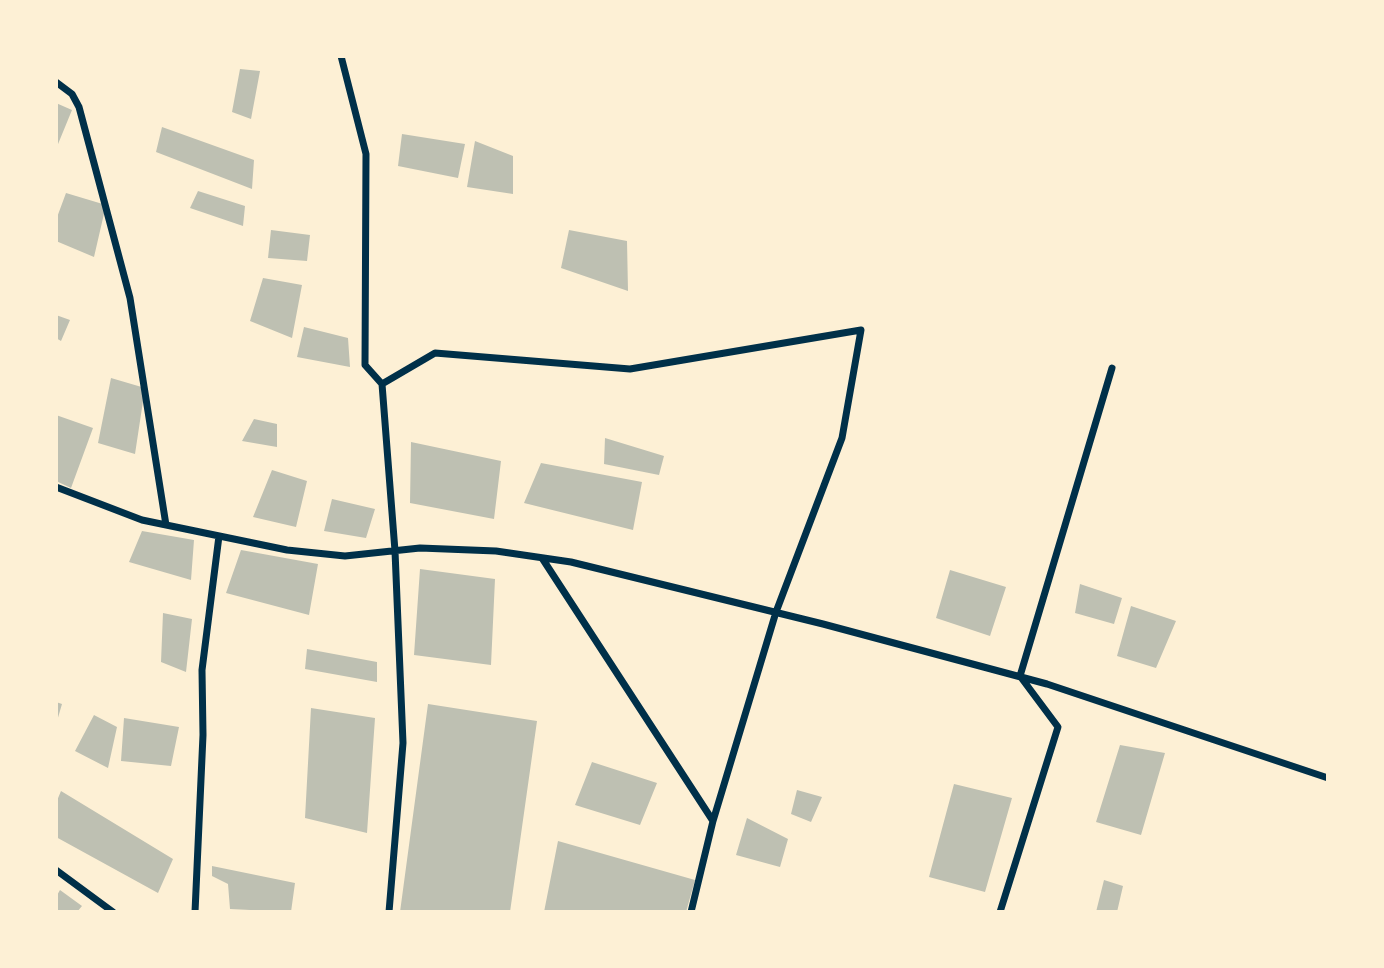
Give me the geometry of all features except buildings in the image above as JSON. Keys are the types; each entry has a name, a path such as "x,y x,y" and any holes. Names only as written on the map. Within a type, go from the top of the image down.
{"street":[{"path":"341,56 366,154 365,365 382,384 395,551 403,743 389,912"},
{"path":"56,82 72,94 79,107 130,298 166,525"},
{"path":"382,384 435,353 630,369 861,330 842,438 776,612 713,821 691,912"},
{"path":"1020,676 1112,368"},
{"path":"56,487 142,520 287,550 345,556 420,548 496,551 571,562 1020,676 1328,778"},
{"path":"195,912 202,670 219,536"},
{"path":"542,558 713,821"},
{"path":"1000,912 1058,727 1020,676"},
{"path":"56,870 113,912"}]}
